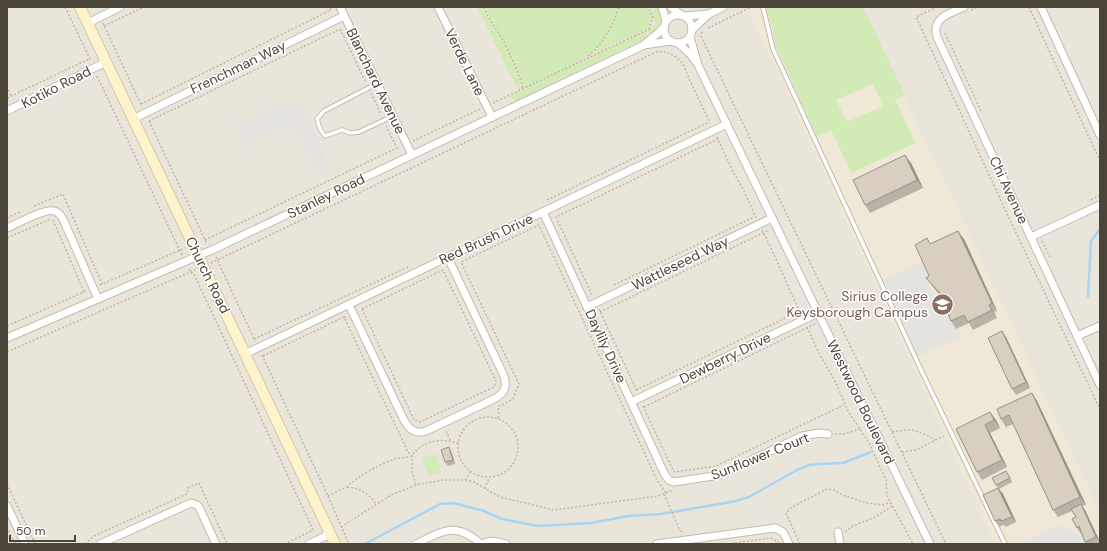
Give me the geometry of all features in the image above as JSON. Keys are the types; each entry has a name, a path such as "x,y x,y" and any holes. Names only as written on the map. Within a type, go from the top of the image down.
{"main road":[{"name":"Church Road","path":"80,7 194,244 335,544"}],"street":[{"path":"88,23 120,7"},
{"name":"Blanchard Avenue","path":"340,7 412,155"},
{"name":"Verde Lane","path":"438,7 492,117"},
{"path":"662,7 665,35 674,42 687,40 691,33 706,16 723,7"},
{"path":"671,7 691,22 691,33"},
{"name":"Chi Avenue","path":"964,7 940,19 937,24 936,31 1100,385"},
{"path":"1041,7 1100,135"},
{"name":"Frenchman Way","path":"133,119 344,16"},
{"path":"665,24 672,16 706,16"},
{"name":"Stanley Road","path":"7,338 199,256 642,46 657,34 665,24"},
{"name":"Westwood Boulevard","path":"691,33 698,65"},
{"name":"Stanley Road","path":"642,46 674,42"},
{"name":"Westwood Boulevard","path":"674,42 690,54 698,65 930,544"},
{"name":"Kotiko Road","path":"7,111 106,62"},
{"name":"Red Brush Drive","path":"245,354 727,124"},
{"path":"1031,237 1100,205"},
{"path":"7,228 46,211 58,212 63,219 98,299"},
{"name":"Daylily Drive","path":"544,212 665,475 669,480"},
{"name":"Wattleseed Way","path":"587,307 772,218"},
{"path":"348,305 408,427 414,432 418,433 426,431 494,399 504,392 506,387 504,376 448,258"},
{"name":"Dewberry Drive","path":"632,402 818,313"},
{"path":"1077,336 1100,326"},
{"name":"Sunflower Court","path":"669,480 678,482 720,475 802,436 820,433 828,434"},
{"path":"100,544 191,503 199,507 216,544"},
{"path":"7,506 25,544"},
{"path":"657,544 697,542 775,528 783,532 789,544"},
{"path":"416,544 443,531 450,530 466,534 482,544 495,541 506,544"},
{"path":"309,544 330,534"}],"lane":[{"path":"763,7 773,49 922,372 1005,544"},
{"path":"378,83 324,111 317,119 320,129 325,136 342,130 350,133 359,132 393,116"}],"path":[{"path":"65,7 190,272 194,274 313,530 285,544"},
{"path":"104,26 144,7"},
{"path":"141,104 331,10 329,7"},
{"path":"484,7 518,72 522,89"},
{"path":"585,59 607,36 619,7"},
{"path":"406,144 649,29 653,17 648,7"},
{"path":"751,7 703,30 701,36 946,544"},
{"path":"937,7 916,17 1009,218 1100,409"},
{"path":"1029,7 1100,161"},
{"path":"706,16 708,28"},
{"path":"100,17 205,239 218,260 349,544"},
{"path":"7,326 180,251 397,148 340,28 149,121"},
{"path":"943,28 982,113"},
{"path":"7,352 218,260 656,52 665,52 676,56 683,64 692,87 774,253 819,353 835,381 845,405 869,443 884,474 887,496 913,544"},
{"path":"7,98 89,59"},
{"path":"7,86 11,96"},
{"path":"546,200 710,122"},
{"path":"718,139 556,217 674,472 716,466 845,405"},
{"path":"1086,202 1100,195"},
{"path":"613,285 755,216"},
{"path":"7,238 52,218 84,292"},
{"path":"262,356 539,225 657,480 665,494 667,503 677,523"},
{"path":"600,312 776,227"},
{"path":"461,262 518,384 513,399 498,406 498,418"},
{"path":"254,339 410,266"},
{"path":"362,309 414,420 420,422 490,389 494,387 496,381 443,270"},
{"path":"636,390 800,311"},
{"path":"344,318 408,452 412,456 412,471 416,485"},
{"path":"644,407 822,321"},
{"path":"481,418 498,418 507,423 518,438 519,447 517,457 513,465 506,472 498,476 489,478 479,476 470,472 464,466 460,459 458,443 461,434 472,421 481,418"},
{"path":"828,434 844,434 861,429"},
{"path":"892,432 913,429 935,440"},
{"path":"902,452 916,450 944,436"},
{"path":"328,496 346,487 362,475 380,465 395,459 412,456 418,449 434,441 450,440 458,443"},
{"path":"464,480 470,472"},
{"path":"485,489 489,478"},
{"path":"341,527 391,495 416,485 432,481 464,480 474,482 500,497 554,510 665,494 676,490"},
{"path":"7,484 35,544"},
{"path":"346,487 356,488 365,492 376,504"},
{"path":"800,544 786,513 792,507 827,489 834,490 866,503 883,505 890,502"},
{"path":"839,538 853,526 874,518 892,506"},
{"path":"7,527 15,544"},
{"path":"727,544 771,538 779,544"}],"shaded area":[{"path":"7,7 1100,7 1100,544 7,544"},
{"name":"Sirius College Keysborough Campus","path":"753,7 863,7 1100,513 1100,544 995,544 748,9"},
{"path":"290,99 293,106 301,103 332,171 320,177 294,123 245,146 242,140 237,125"},
{"path":"922,262 930,281 928,283 937,304 945,301 961,337 917,356 883,279"},
{"path":"1058,525 1084,536 1088,544 1021,544"}],"green space":[{"path":"477,7 483,7 509,54 515,67 521,88 518,90"},
{"path":"485,7 618,7 606,36 590,53 569,67 523,88 516,65"},
{"path":"620,7 647,7 652,17 648,28 593,54 608,36"},
{"path":"658,7 661,20 657,29 650,36 647,30 650,27 654,27 656,24 651,11"},
{"path":"766,7 863,7 905,95 895,100 916,143 851,173 831,130 817,137 776,46","holes":["873,84 883,106 847,122 836,100"]},
{"path":"646,31 648,37 515,101 510,96"},
{"path":"436,454 441,472 428,476 422,458"}],"building":[{"path":"905,155 917,180 865,205 853,180"},
{"path":"958,231 992,303 989,305 992,310 968,322 964,315 951,321 940,293 926,278 929,276 915,245 927,238 930,244"},
{"path":"1002,331 1026,382 1012,389 988,338"},
{"path":"1032,393 1080,497 1053,510 1009,415 1001,419 997,409"},
{"path":"990,412 994,420 985,425 1002,460 977,472 956,429"},
{"path":"449,447 453,460 445,462 441,450"},
{"path":"1006,471 1010,478 996,485 992,478"},
{"path":"998,488 1012,517 1001,521 1000,519 995,521 983,495"},
{"path":"1081,504 1096,537 1085,542 1079,526 1077,528 1072,519 1076,517 1071,509"}],"waterway":[{"path":"1088,297 1091,241 1100,229"},
{"path":"365,544 440,504 453,503 484,511 502,519 538,526 591,523 628,516 661,514 736,501 749,497 797,470 809,465 843,463 871,452"}],"place":[{"name":"Sirius College Keysborough Campus","path":"943,304"}]}
